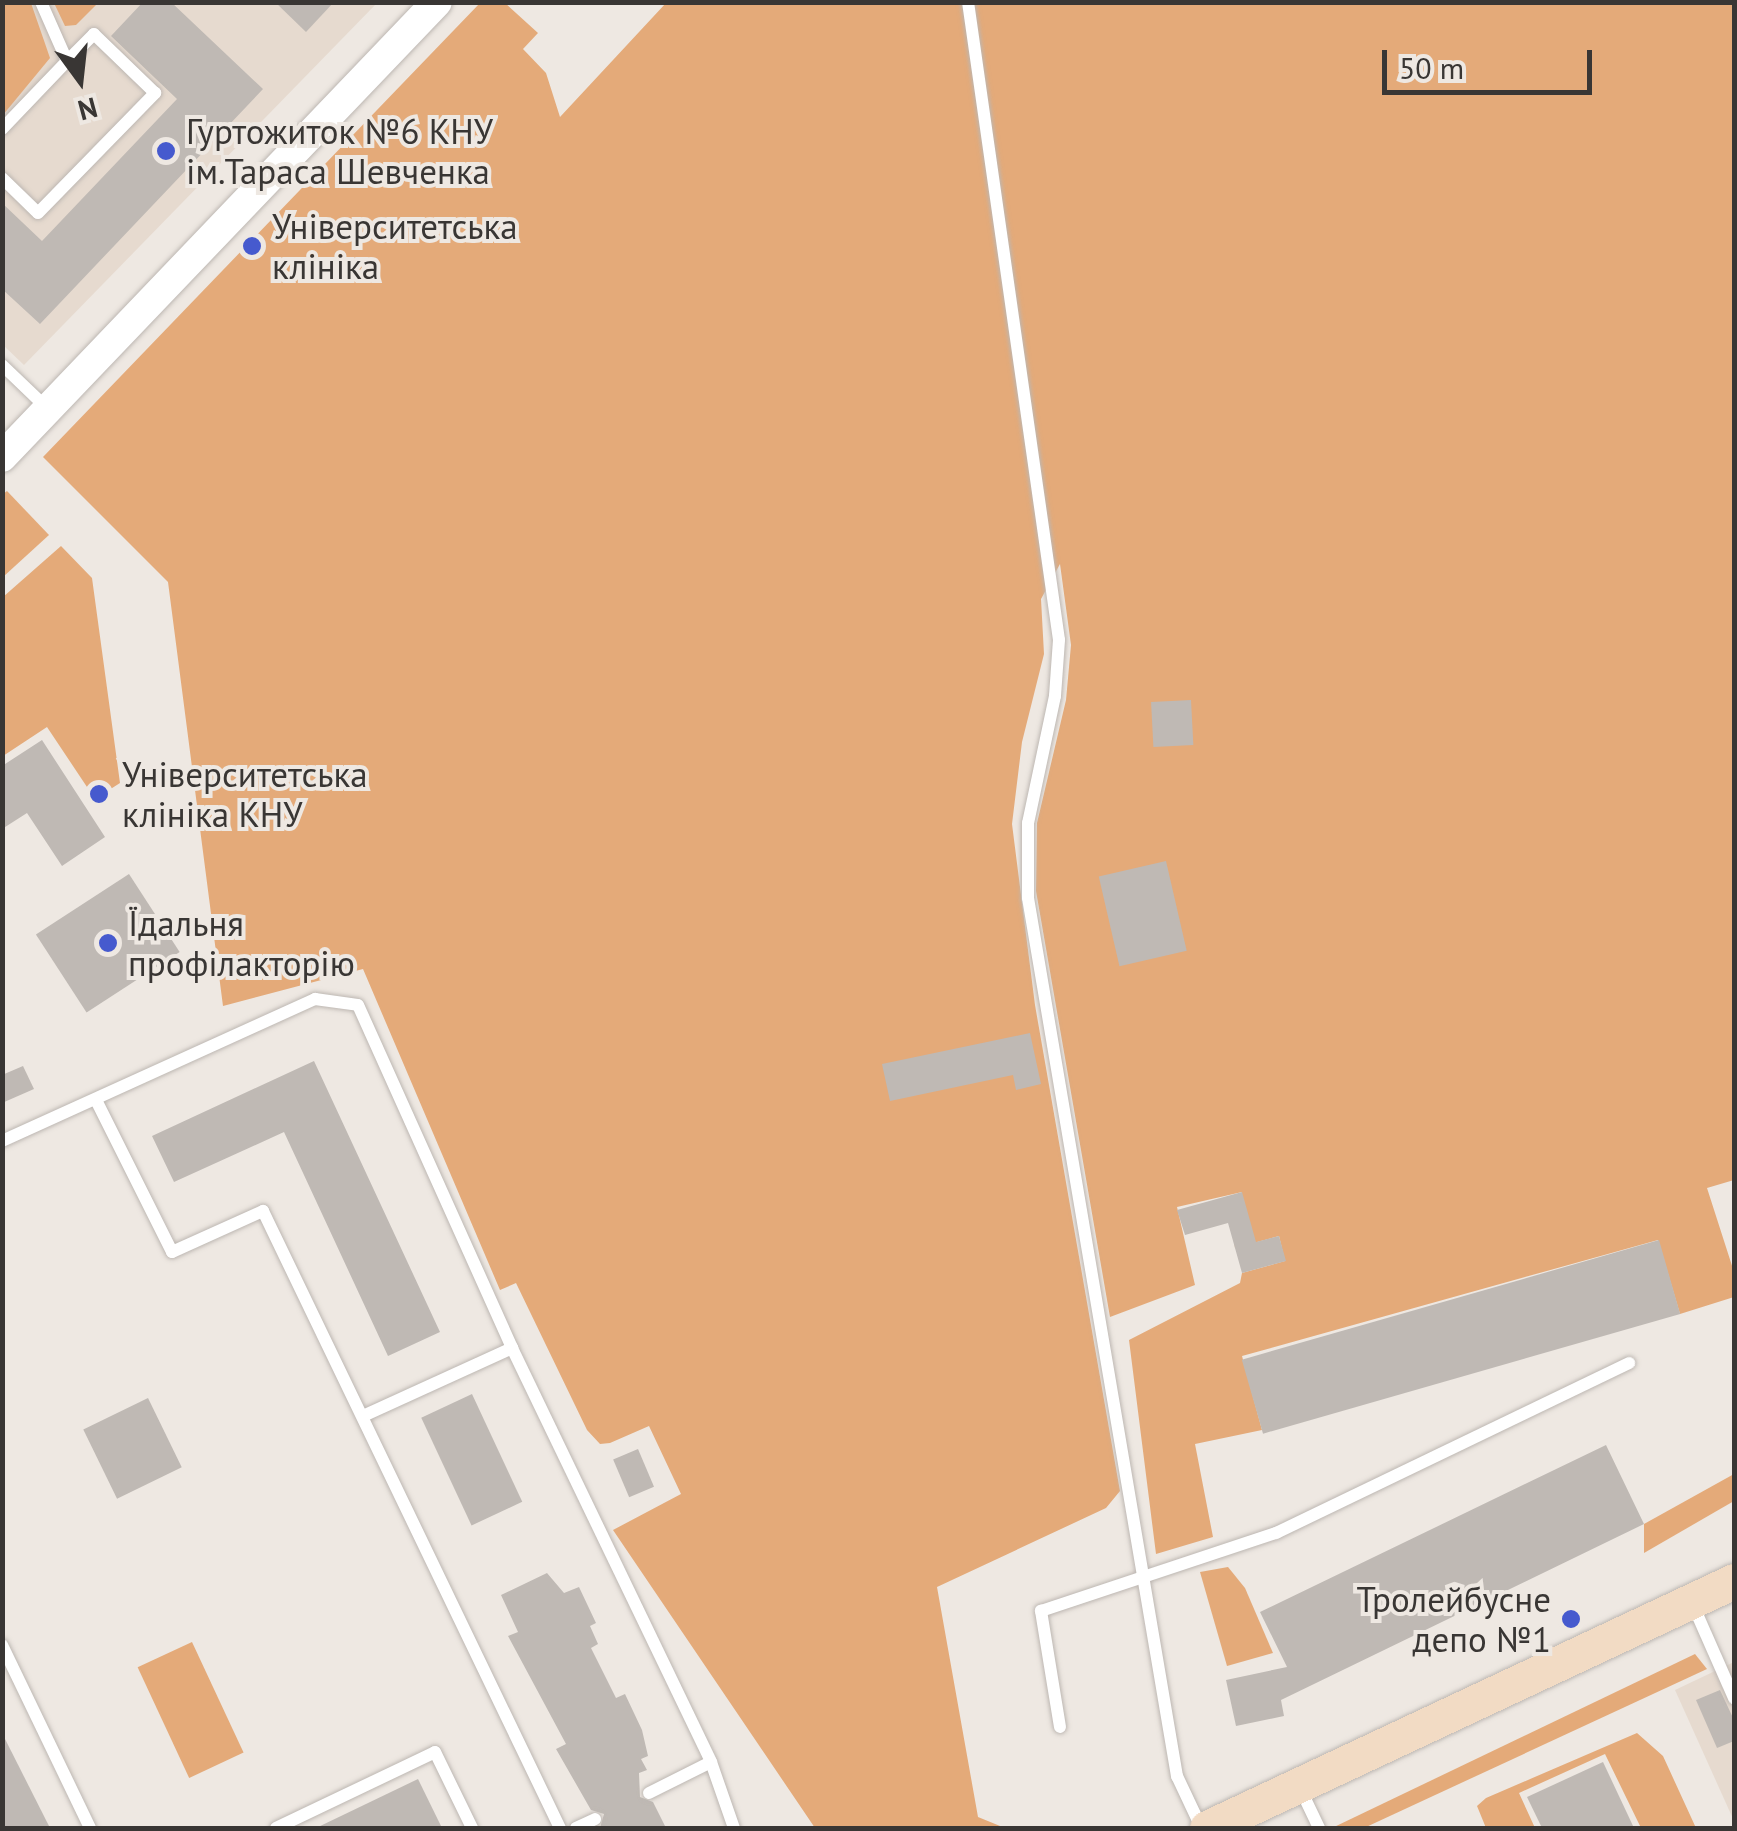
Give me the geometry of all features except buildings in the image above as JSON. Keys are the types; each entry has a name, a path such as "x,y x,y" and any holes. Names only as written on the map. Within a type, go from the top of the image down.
{"main road":[{"path":"1204,1828 1734,1581"}],"street":[{"path":"2,457 437,2"}],"lane":[{"path":"41,2 67,61"},
{"path":"968,2 1059,640 1055,696 1028,822 1028,898 1177,1776 1204,1828"},
{"path":"2,128 94,34 155,93 38,213 2,178"},
{"path":"2,365 49,409"},
{"path":"2,1140 315,999 358,1004 512,1348 711,1762 734,1828"},
{"path":"96,1100 172,1252 263,1211 560,1828"},
{"path":"364,1416 512,1348"},
{"path":"1060,1727 1040,1612 1276,1533 1629,1364"},
{"path":"1692,1603 1734,1698"},
{"path":"2,1645 90,1828"},
{"path":"276,1828 435,1752 472,1828"},
{"path":"648,1793 711,1762"},
{"path":"1299,1786 1319,1828"},
{"path":"576,1828 595,1818"}],"shaded area":[{"path":"3,2 31,3 50,58 3,115"},
{"path":"2,3 377,3 24,365 3,345"},
{"path":"54,3 98,3 76,25 65,26"},
{"path":"480,3 505,3 538,33 523,49 546,73 560,117 666,3 1734,3 1734,1180 1707,1188 1734,1272 1734,1297 1680,1314 1658,1240 1242,1356 1262,1430 1195,1444 1213,1537 1156,1554 1129,1340 1240,1283 1242,1273 1285,1261 1279,1236 1235,1248 1232,1221 1242,1192 1177,1207 1195,1285 1110,1317 1036,891 1037,823 1066,700 1071,645 1060,564 1041,599 1044,654 1022,742 1012,824 1035,1005 1120,1491 1106,1508 937,1587 978,1817 1005,1828 815,1828 613,1530 681,1494 649,1426 600,1444 587,1430 516,1283 500,1290 363,969 223,1006 168,582 43,457"},
{"path":"7,491 49,535 3,577 3,494"},
{"path":"61,546 92,578 120,783 95,799 47,727 3,756 3,597"},
{"path":"1734,1474 1734,1501 1644,1553 1644,1524"},
{"path":"1228,1567 1245,1588 1273,1653 1227,1666 1200,1572"},
{"path":"192,1642 244,1753 189,1778 138,1667"},
{"path":"1695,1654 1707,1669 1364,1828 1332,1828"},
{"path":"1734,1662 1734,1821 1675,1690"},
{"path":"1637,1733 1663,1756 1696,1828 1641,1828 1605,1754 1519,1793 1535,1828 1486,1828 1477,1806 1486,1798"}],"place":[{"name":"Гуртожиток №6 КНУ ім.Тараса Шевченка","path":"166,151"},
{"name":"Університетська клініка","path":"252,246"},
{"name":"Університетська клініка КНУ","path":"99,794"},
{"name":"Їдальня профілакторію","path":"108,943"},
{"name":"Тролейбусне депо №1","path":"1571,1619"}]}
